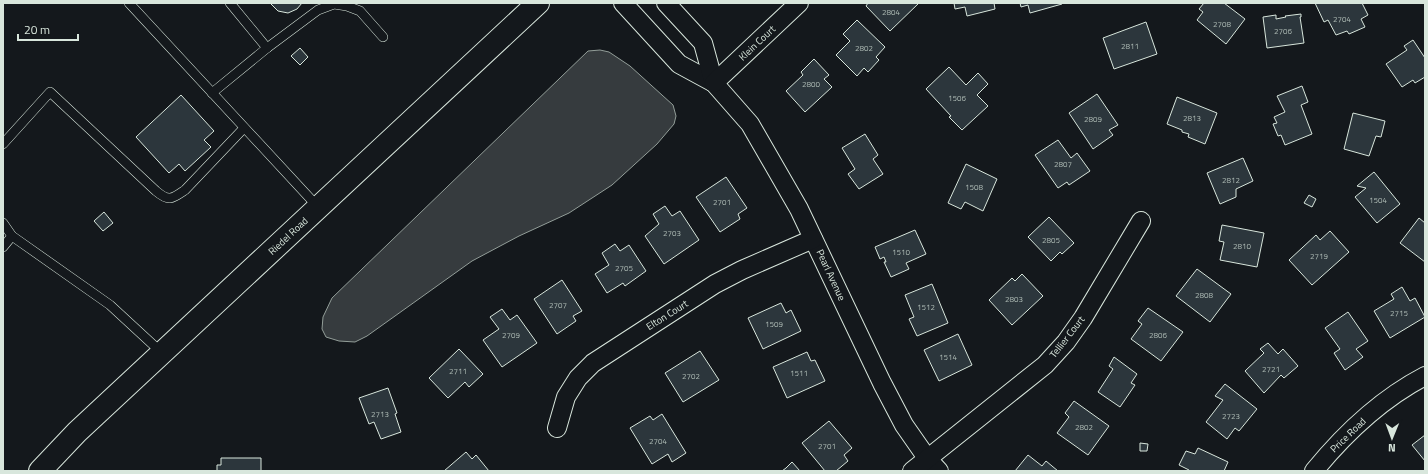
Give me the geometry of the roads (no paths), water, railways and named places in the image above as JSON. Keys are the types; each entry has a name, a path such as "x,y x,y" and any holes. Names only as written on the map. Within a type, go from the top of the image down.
{"street":[{"name":"Riedel Road","path":"40,471 77,432 538,3"},
{"name":"Pearl Avenue","path":"623,3 679,64 714,83 750,124 799,209 882,383 904,425 933,465"},
{"name":"Pearl Avenue","path":"666,3 703,43 714,83"},
{"name":"Klein Court","path":"714,83 799,3"},
{"name":"Tellier Court","path":"912,471 933,465 1045,365 1066,342 1083,318 1141,221"},
{"name":"Elton Court","path":"557,428 566,397 578,378 593,363 715,284 742,270 813,239"},
{"name":"Price Road","path":"1314,471 1336,444 1380,403 1425,376"}],"lane":[{"path":"129,3 318,208"},
{"path":"230,3 267,48"},
{"path":"212,93 267,48 318,10 334,4 347,6 360,11 383,37"},
{"path":"3,144 50,92 160,195 164,198 173,198 185,190 244,128"},
{"path":"3,224 12,236 110,305 162,353"},
{"path":"3,247 12,236"}]}
